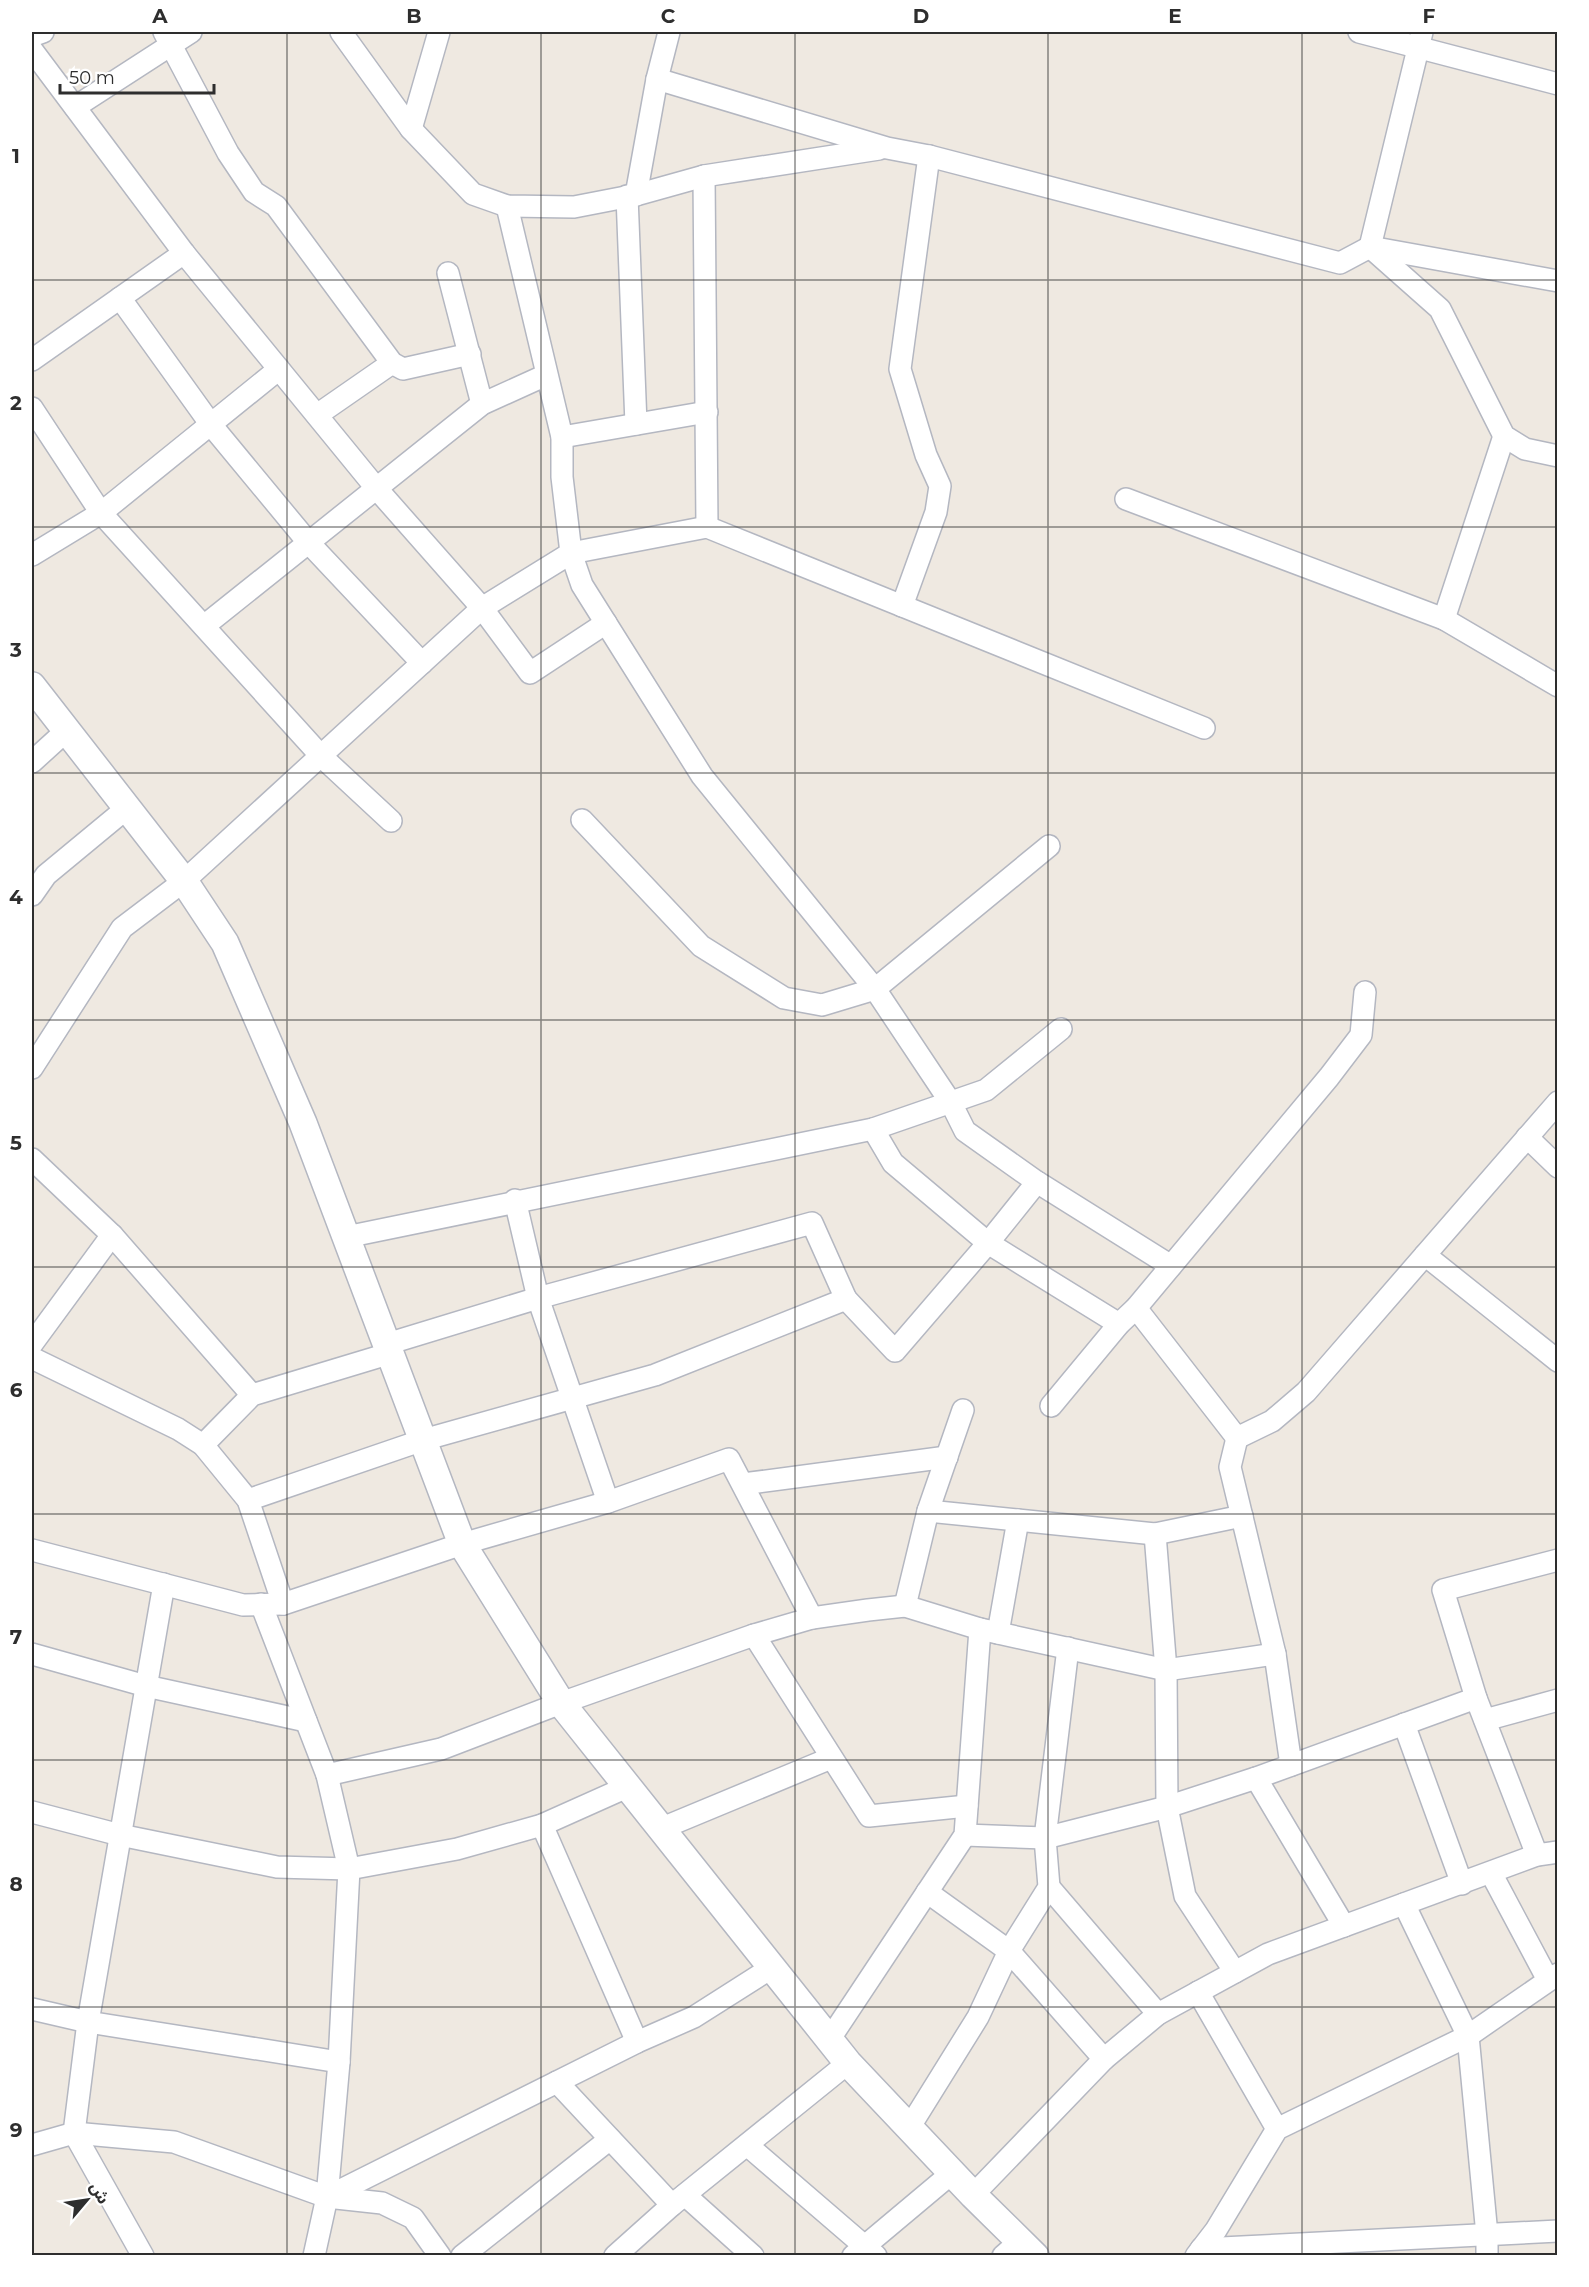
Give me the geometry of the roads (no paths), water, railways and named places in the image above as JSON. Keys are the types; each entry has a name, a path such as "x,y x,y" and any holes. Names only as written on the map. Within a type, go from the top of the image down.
{"street":[{"path":"32,36 43,32"},
{"path":"75,107 167,38 191,32"},
{"path":"342,32 411,129 473,194 507,206 574,207 631,196 704,176 887,148"},
{"path":"411,129 439,32"},
{"path":"636,424 631,196 669,32"},
{"path":"1359,32 1420,40 1557,84"},
{"path":"167,38 228,153 254,192 276,206 392,363 403,369 470,354"},
{"path":"1370,247 1420,40"},
{"path":"32,50 184,253 377,489 482,608 530,673 606,623"},
{"path":"657,79 887,148 929,156 1340,263 1370,247 1557,280"},
{"path":"902,606 936,512 940,486 926,455 900,369 929,156"},
{"path":"704,176 708,527"},
{"path":"507,206 562,437 562,477 571,553 582,585 702,776 875,989 951,1103 965,1131 1037,1182 1171,1266"},
{"path":"1370,247 1440,309 1504,436 1525,449 1557,456"},
{"path":"32,360 184,253"},
{"path":"448,273 482,404"},
{"path":"120,298 212,426 308,542 422,663"},
{"path":"317,415 392,363"},
{"path":"32,555 101,513 212,426 279,369"},
{"path":"204,626 482,404 546,375"},
{"path":"32,408 101,513 321,756 391,821"},
{"path":"562,437 707,412"},
{"path":"1444,619 1504,436"},
{"path":"1126,498 1444,619 1557,686"},
{"path":"32,1068 122,928 184,881 482,608 571,553 708,527 1204,728"},
{"path":"32,686 65,732 184,881 225,943 303,1123 462,1544 561,1703 848,2063 973,2195 1020,2251"},
{"path":"32,762 65,732"},
{"path":"32,895 46,875 126,808"},
{"path":"582,820 701,946 784,998 822,1005 875,989 1049,846"},
{"path":"1051,1406 1119,1324 1136,1308 1329,1077 1361,1035 1365,992"},
{"path":"346,1236 873,1129 986,1090 1061,1029"},
{"path":"1237,1438 1272,1421 1306,1392 1557,1102"},
{"path":"873,1129 893,1163 988,1244 1119,1324"},
{"path":"1527,1137 1557,1167"},
{"path":"32,1160 112,1235 252,1395"},
{"path":"203,1444 252,1395 538,1298 812,1223 846,1299 895,1351 988,1244 1037,1182"},
{"path":"515,1200 538,1298 608,1502"},
{"path":"32,1344 112,1235"},
{"path":"1425,1255 1557,1361"},
{"path":"248,1500 423,1440 656,1375 846,1299"},
{"path":"1136,1308 1237,1438"},
{"path":"32,1358 178,1429 203,1444 248,1500 284,1604"},
{"path":"905,1606 928,1511 963,1410"},
{"path":"1237,1438 1230,1467 1275,1654 1291,1765"},
{"path":"743,1484 947,1457"},
{"path":"32,1550 243,1605 284,1604 462,1544 608,1502 729,1459 812,1618"},
{"path":"928,1511 1155,1534 1242,1516"},
{"path":"829,2040 965,1835 989,1631 1018,1520"},
{"path":"1155,1534 1166,1670 1167,1807 1185,1896 1235,1972"},
{"path":"973,2195 1104,2059 1158,2014 1268,1954 1547,1854 1476,1698 1443,1590 1557,1560"},
{"path":"144,2256 74,2133 88,2022 164,1584"},
{"path":"261,1604 327,1775 350,1869 339,2062 327,2197 314,2256"},
{"path":"327,1775 441,1749 561,1703 754,1635 812,1618 905,1606 989,1631 1166,1670 1275,1654"},
{"path":"754,1635 869,1816 967,1806"},
{"path":"1068,1648 1045,1838 1049,1887 1158,2014"},
{"path":"32,1654 146,1686 306,1721"},
{"path":"965,1835 1045,1838 1167,1807 1256,1778 1476,1698"},
{"path":"1485,1720 1557,1700"},
{"path":"1404,1724 1462,1884"},
{"path":"660,1829 831,1758"},
{"path":"1256,1778 1344,1926"},
{"path":"32,1812 120,1835 277,1867 350,1869 457,1849 543,1825 627,1787"},
{"path":"543,1825 637,2042"},
{"path":"1198,2252 1216,2230 1277,2129 1468,2036 1553,1977 1491,1873"},
{"path":"909,2128 978,2017 1010,1951 1049,1887"},
{"path":"927,1892 1010,1951 1104,2059"},
{"path":"1404,1904 1468,2036 1487,2245"},
{"path":"327,2197 637,2042 694,2017 771,1968"},
{"path":"1198,1992 1277,2129"},
{"path":"32,2009 88,2022 339,2062"},
{"path":"615,2256 679,2200 848,2063"},
{"path":"557,2082 610,2139 679,2200 753,2256"},
{"path":"32,2145 74,2133 174,2142 327,2197 382,2203 413,2218 440,2256"},
{"path":"462,2256 610,2139"},
{"path":"747,2145 865,2252 952,2174"},
{"path":"1198,2252 1487,2245 1557,2231"}]}
